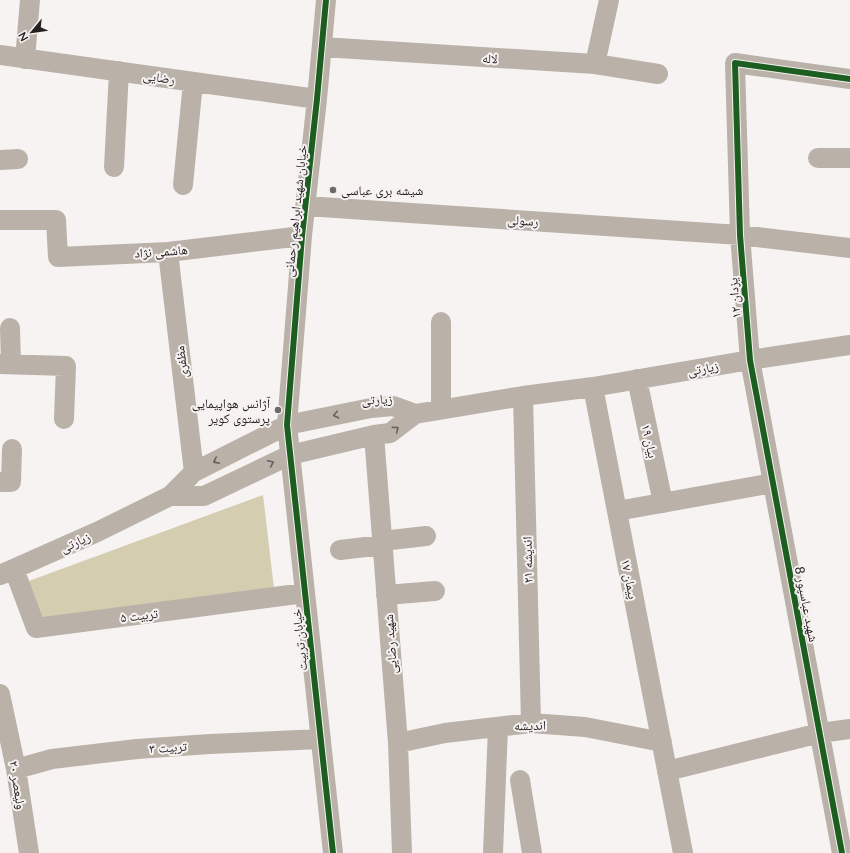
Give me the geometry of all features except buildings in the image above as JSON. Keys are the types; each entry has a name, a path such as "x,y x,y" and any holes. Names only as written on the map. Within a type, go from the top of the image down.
{"street":[{"path":"25,59 30,0"},
{"name":"خیابان شهید ابراهیم رحمانی","path":"287,425 302,236 326,0"},
{"path":"595,64 609,0"},
{"name":"لاله","path":"322,47 595,64 658,74"},
{"name":"رضایی","path":"0,55 317,100"},
{"name":"یزدان ۱۲","path":"750,360 740,235 735,63 850,79"},
{"path":"114,167 119,71"},
{"path":"183,185 193,82"},
{"path":"818,158 850,158"},
{"name":"رسولی","path":"306,206 740,235 850,248"},
{"name":"هاشمی نژاد","path":"0,220 56,220 58,257 168,252 302,236"},
{"name":"مظفری","path":"168,252 194,472"},
{"path":"441,322 441,410"},
{"path":"10,328 6,364 66,366 64,419"},
{"name":"زیارتی","path":"170,496 204,496 290,455 374,435 390,433 415,414 523,396 593,387 750,360 850,345"},
{"name":"شهید عباسپور 8","path":"750,360 842,853"},
{"name":"بیان ۱۹","path":"637,379 663,503"},
{"name":"پیمان ۱۷","path":"593,387 683,853"},
{"name":"اندیشه ۲۱","path":"523,396 531,723"},
{"name":"زیارتی","path":"7,572 97,532 170,496 194,472 287,425 371,408 393,406 415,414"},
{"name":"خیابان تربیت","path":"287,425 333,853"},
{"name":"شهید رضایی","path":"374,435 398,743 402,853"},
{"path":"0,482 11,482 12,450"},
{"path":"617,511 773,483"},
{"path":"340,550 426,536"},
{"name":"تربیت ۵","path":"7,572 36,628 305,593"},
{"path":"386,595 435,591"},
{"name":"ولیعصر ۲۰","path":"0,694 16,769 29,853"},
{"name":"اندیشه","path":"398,743 445,733 531,723 585,727 662,742"},
{"path":"492,853 498,727"},
{"path":"667,771 820,734 850,729"},
{"name":"تربیت ۳","path":"16,769 52,760 137,749 321,739"},
{"path":"520,780 532,853"}],"shaded area":[{"path":"263,495 275,597 43,627 26,582"}],"cycle path":[{"path":"326,0 302,236 287,425 333,853"},
{"path":"842,853 750,360 740,235 735,63 850,79"}],"place":[{"name":"شیشه بری عباسی","path":"333,190"},
{"name":"آژانس هواپیمایی پرستوی کویر","path":"278,410"}]}
